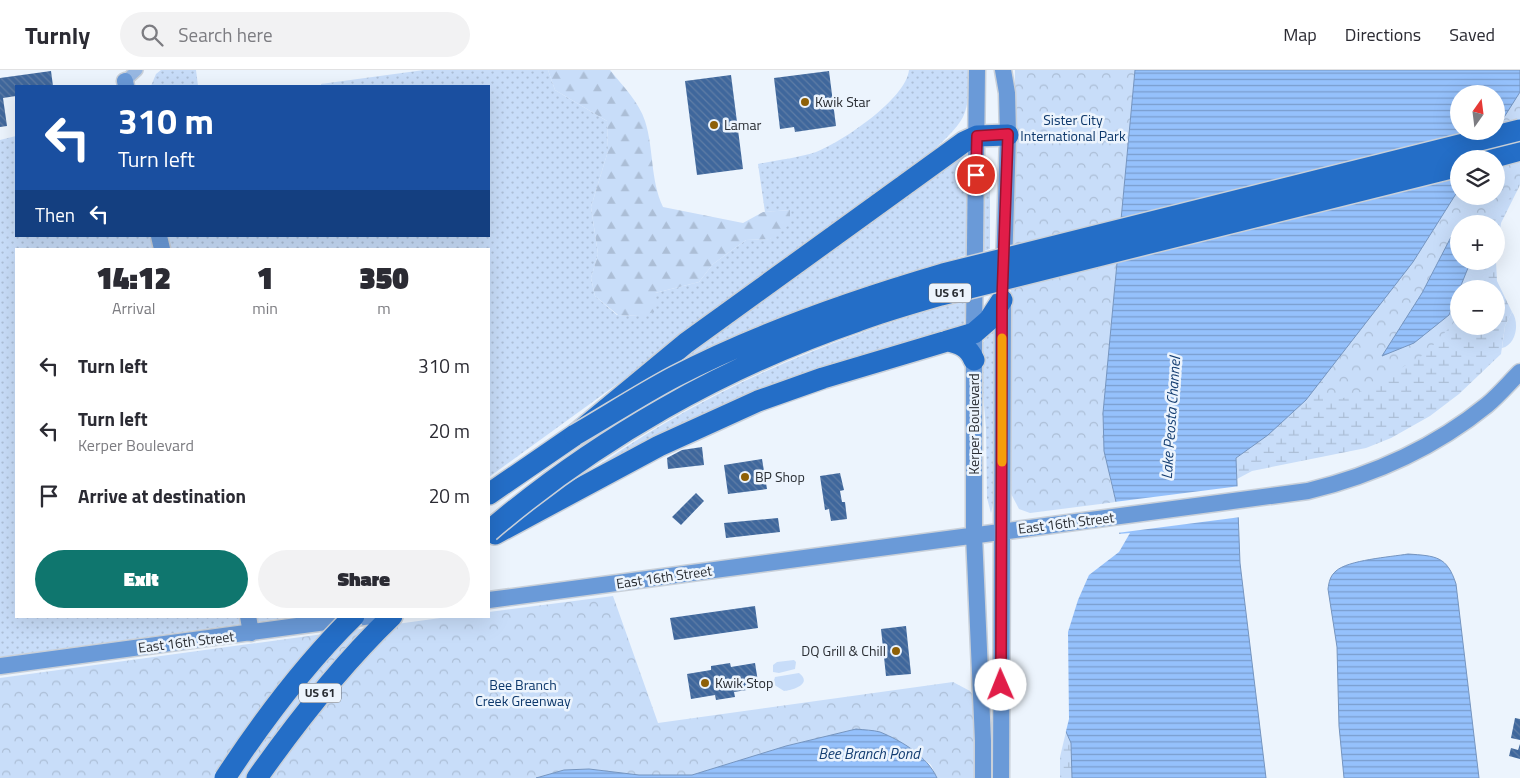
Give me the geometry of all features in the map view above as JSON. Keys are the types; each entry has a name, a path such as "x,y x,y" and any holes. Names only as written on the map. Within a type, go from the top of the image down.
{"highway":[{"name":"US 61","path":"490,493 575,435 674,377 804,320 875,294 943,274 1520,130"},
{"path":"575,435 686,343 950,152 977,136 1008,134"},
{"path":"1505,154 1520,150"},
{"name":"US 61","path":"490,530 535,492 580,459 656,412 780,351 857,321 940,295 1450,168"},
{"path":"490,537 513,523 710,421 767,398 881,360 974,333 989,320 1002,300"},
{"path":"947,341 963,346 970,351 974,360"},
{"name":"US 61","path":"225,778 288,689 326,643 352,618"},
{"name":"US 61","path":"257,778 315,699 361,646 390,618"}],"main road":[{"name":"Kerper Boulevard","path":"977,70 974,535 983,741 982,778"},
{"name":"Kerper Boulevard","path":"1001,778 1002,300 1008,134 1007,93 1003,70"},
{"name":"East 16th Street","path":"490,600 1308,491 1345,482 1389,466 1448,433 1488,404 1520,372"},
{"path":"248,618 251,633"},
{"name":"East 16th Street","path":"0,666 358,618"}],"street":[{"path":"125,84 137,70"}],"green space":[{"path":"161,70 196,70 198,85 151,85 156,74"},
{"path":"424,70 548,70 555,90 607,121 608,151 591,207 598,254 591,278 595,296 617,315 639,316 655,293 699,282 713,264 746,240 770,239 790,210 765,212 758,164 816,152 841,139 871,118 897,94 909,70 969,70 967,106 958,125 941,143 895,183 490,476 490,248 15,248 15,618 284,618 0,657 0,140 15,136 15,237 490,237 490,85 321,84"},
{"path":"548,70 610,70 634,100 645,121 656,186 663,207 743,223 763,212 790,210 790,224 770,239 746,240 713,264 699,282 655,293 654,312 639,316 618,315 595,296 591,278 598,254 591,207 608,151 607,121 555,90"},
{"name":"Sister City International Park","path":"1015,70 1135,70 1103,413 1110,480 1116,502 1030,513 1019,509 1009,490"},
{"path":"1520,89 1520,185 1505,215 1450,215 1450,270 1496,270 1497,280 1450,280 1450,335 1504,335 1501,354 1459,394 1430,416 1391,438 1366,448 1252,471 1237,479 1236,458 1268,434 1450,191 1450,205 1505,205 1505,150 1496,150 1496,140 1505,140 1505,115"},
{"path":"1520,92 1520,182 1499,215 1450,215 1450,270 1478,270 1476,280 1450,280 1450,327 1425,354 1355,395 1323,403 1323,378 1413,262 1450,203 1450,205 1505,205 1505,150 1496,150 1496,140 1505,140 1505,116"},
{"path":"966,154 968,158 967,255 815,303 741,333 669,367 854,235 961,155"},
{"path":"987,164 990,177 990,249 981,252 984,176"},
{"path":"1505,298 1512,312 1505,326"},
{"path":"967,299 964,325 880,353 581,478 671,419 766,371 864,332"},
{"path":"1512,312 1516,322 1515,333 1511,343 1502,348 1505,335 1505,326"},
{"path":"990,329 995,330 995,497 991,513 987,498 986,428 980,360 981,347"},
{"name":"Bee Branch Creek Greenway","path":"613,596 658,723 953,682 970,691 974,696 976,778 937,778 931,765 915,751 879,732 856,729 786,746 692,775 639,775 589,769 564,770 536,778 0,778 0,678 440,618 490,618 490,612"},
{"path":"794,660 796,662 795,669 779,673 773,672 773,665 777,662"},
{"path":"799,673 804,680 796,688 784,691 773,684 775,677"},
{"path":"1069,719 1078,778 1060,778 1060,757"}],"water":[{"name":"Lake Peosta Channel","path":"1135,70 1520,70 1520,92 1505,116 1505,85 1450,85 1450,140 1483,140 1471,150 1450,150 1450,203 1413,262 1306,400 1268,435 1236,458 1240,563 1266,778 1072,778 1071,743 1063,725 1060,647 1074,582 1114,547 1120,535 1116,502 1104,451 1103,413"},
{"path":"1450,239 1450,270 1467,270 1463,280 1450,280 1449,315 1414,343 1382,356 1422,293"},
{"path":"1408,554 1439,559 1449,568 1456,584 1479,778 1344,778 1339,726 1337,647 1328,589 1329,582 1336,571 1350,564"},
{"name":"Bee Branch Pond","path":"856,729 880,732 897,740 920,756 933,770 937,778 536,778 564,770 589,769 639,775 692,775 786,746"}],"pier":[{"path":"1240,486 1241,517 1117,533 1114,502"},
{"path":"1130,533 1119,552 1089,575 1078,600 1068,632 1069,719 1065,735 1061,725 1057,647 1061,618 1071,581 1077,570 1102,555 1116,540 1118,534"}],"building":[{"path":"51,71 53,85 15,85 15,96 3,98 7,126 0,127 0,78"},
{"name":"Kwik Star","path":"829,71 836,126 795,132 794,127 780,129 774,78"},
{"name":"Lamar","path":"731,75 743,169 697,175 685,81"},
{"path":"702,447 704,465 668,469 667,458 682,450"},
{"name":"BP Shop","path":"762,459 767,489 728,494 724,465"},
{"path":"840,473 844,490 840,491 842,502 845,502 847,519 831,521 829,509 825,510 820,476"},
{"path":"696,493 704,501 681,525 672,517"},
{"path":"778,518 780,532 726,538 724,523"},
{"name":"Kwik Stop","path":"755,606 758,628 674,640 670,618"},
{"name":"DQ Grill & Chill","path":"906,626 911,674 886,676 881,629"},
{"path":"730,663 731,667 755,663 759,688 734,692 735,697 716,700 715,695 691,699 687,674 711,670 711,666"},
{"path":"1515,718 1520,719 1520,740 1511,738"},
{"path":"1520,744 1520,759 1509,756 1511,748 1518,750"}],"slow traffic":[{"path":"1002,338 1002,462"}],"place":[{"name":"Kwik Star","path":"805,102"},
{"name":"Lamar","path":"714,125"},
{"name":"BP Shop","path":"745,477"},
{"name":"DQ Grill & Chill","path":"896,651"},
{"name":"Kwik Stop","path":"705,683"}],"route":[{"path":"976,175 977,136 1008,134 1002,300 1001,685"}]}
